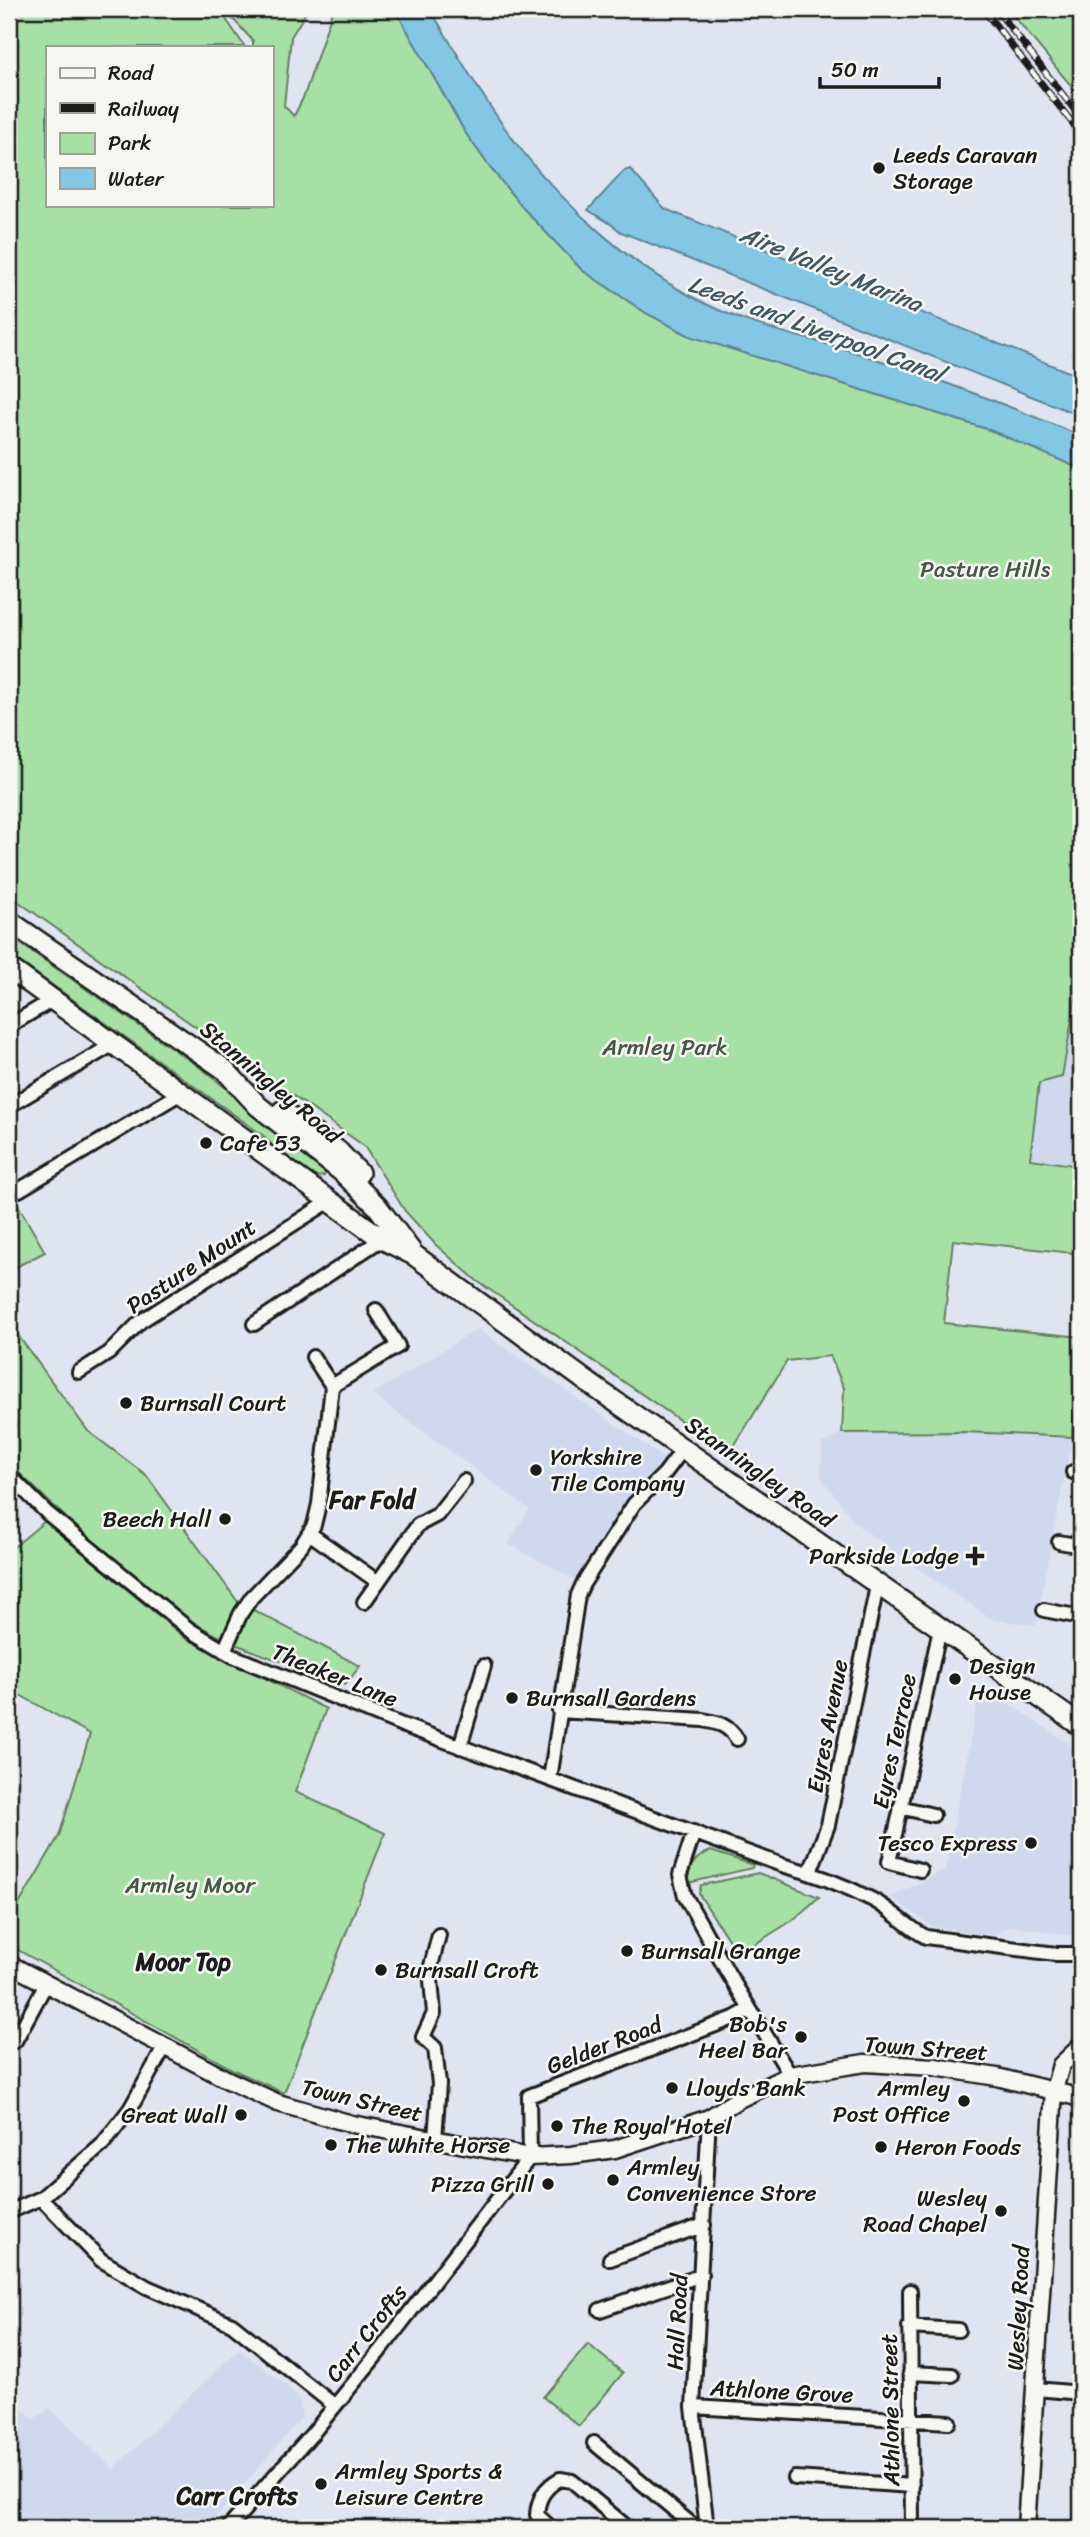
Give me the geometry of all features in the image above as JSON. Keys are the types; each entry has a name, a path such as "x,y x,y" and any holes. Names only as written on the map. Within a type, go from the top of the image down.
{"main road":[{"name":"Stanningley Road","path":"9,921 224,1069 258,1106 341,1171 377,1206 414,1255"},
{"name":"Stanningley Road","path":"9,968 382,1239 414,1255 590,1384 1081,1726"}],"street":[{"path":"9,1026 54,999"},
{"path":"9,1106 112,1045"},
{"path":"19,1190 181,1093"},
{"name":"Pasture Mount","path":"79,1372 109,1353 141,1321 330,1201"},
{"path":"254,1324 382,1239"},
{"path":"332,1386 398,1346 376,1310"},
{"path":"225,1651 241,1613 252,1597 301,1546 314,1525 319,1504 332,1386 313,1357"},
{"path":"550,1779 575,1606 583,1584 634,1504 665,1473 683,1448"},
{"name":"Theaker Lane","path":"9,1475 47,1513 190,1630 225,1651 290,1680 460,1747 782,1865 810,1872 875,1901 908,1927 926,1937 1056,1954 1081,1954"},
{"path":"364,1602 418,1525 437,1515 464,1481"},
{"path":"309,1533 378,1583"},
{"path":"1059,1542 1081,1546"},
{"name":"Eyres Avenue","path":"810,1872 828,1825 877,1586"},
{"path":"1044,1610 1081,1617"},
{"name":"Eyres Terrace","path":"920,1870 889,1862 940,1629"},
{"path":"460,1747 484,1666"},
{"path":"559,1711 703,1720 720,1723 730,1729 737,1739"},
{"path":"900,1807 933,1815"},
{"path":"694,1832 680,1875 685,1896 790,2075"},
{"path":"435,2139 439,2084 435,2048 423,2037 434,2013 430,1970 439,1935"},
{"name":"Town Street","path":"9,1964 278,2103 352,2124 530,2157 615,2149 709,2118 737,2100 790,2075 865,2063 935,2067 997,2077 1081,2098"},
{"path":"15,2041 46,1984"},
{"name":"Gelder Road","path":"530,2157 528,2096 734,2018 750,2009"},
{"path":"9,2212 41,2198 102,2145 130,2109 165,2046"},
{"path":"1054,2090 1061,2065 1081,2046"},
{"name":"Wesley Road","path":"1026,2528 1054,2090"},
{"name":"Hall Road","path":"707,2528 693,2407 709,2118"},
{"name":"Carr Crofts","path":"228,2528 335,2406 530,2157"},
{"path":"41,2198 101,2260 147,2287 232,2324 335,2406"},
{"path":"610,2259 704,2225"},
{"path":"600,2310 701,2275"},
{"name":"Athlone Street","path":"910,2291 912,2528"},
{"path":"909,2327 958,2330"},
{"path":"910,2372 952,2375"},
{"path":"1036,2389 1081,2393"},
{"name":"Athlone Grove","path":"693,2407 949,2422"},
{"path":"594,2443 696,2528"},
{"path":"795,2478 912,2486"},
{"path":"551,2528 537,2515 538,2504 544,2491 560,2479 572,2481 628,2528"}],"shaded area":[{"path":"1081,967 1081,1166 1030,1160 1039,1083 1062,1077"},
{"name":"Yorkshire Tile Company","path":"478,1329 665,1459 633,1495 577,1581 508,1544 529,1509 372,1394"},
{"name":"Parkside Lodge","path":"964,1432 1072,1437 1036,1625 994,1620 944,1587 856,1524 821,1477 822,1443 842,1433"},
{"path":"981,1685 1081,1752 1081,1937 1010,1926 993,1935 933,1927 891,1897 945,1870"},
{"path":"239,2349 287,2386 299,2399 302,2417 206,2528 9,2528 9,2399 34,2419 50,2408 113,2469"}],"green space":[{"path":"9,9 219,9 244,46 46,46 46,206 273,206 273,46 253,46 253,41 224,9 308,9 291,37 284,106 294,116 304,96 333,9 395,9 465,132 523,208 582,270 646,313 690,336 990,430 1081,469 1081,967 1062,1077 1039,1083 1030,1159 1081,1166 1081,1254 953,1240 944,1323 1081,1337 1072,1437 964,1432 842,1433 844,1388 830,1356 787,1361 729,1454 477,1281 436,1245 405,1211 364,1146 9,895"},
{"path":"1008,9 1081,9 1081,98"},
{"path":"9,936 205,1071 326,1170 324,1176 300,1170 265,1137 9,954"},
{"path":"9,1189 45,1252 10,1270 9,1267"},
{"path":"9,1327 14,1330 88,1431 146,1475 238,1602 360,1666 345,1685 232,1643 199,1626 151,1591 82,1533 9,1463"},
{"name":"Armley Moor","path":"45,1521 185,1638 326,1709 295,1792 385,1833 284,2093 234,2070 9,1945 9,1921 59,1836 90,1734 9,1689 9,1551"},
{"path":"711,1851 753,1865 752,1868 688,1883 689,1872 694,1863"},
{"path":"758,1873 819,1897 793,1920 747,1949 733,1947 699,1894 701,1885"},
{"path":"588,2344 623,2373 579,2426 543,2397"}],"water":[{"path":"395,9 430,9 495,114 538,171 582,216 657,276 728,314 914,372 1081,436 1081,469 990,430 690,336 646,313 582,270 523,208 465,132"},
{"path":"630,169 665,209 1081,377 1081,416 621,232 588,210 624,171"}],"railway":[{"path":"983,9 1081,134"},
{"path":"996,9 1081,118"}],"place":[{"name":"Leeds Caravan Storage","path":"879,168"},
{"name":"Cafe 53","path":"206,1143"},
{"name":"Burnsall Court","path":"126,1403"},
{"name":"Yorkshire Tile Company","path":"536,1470"},
{"name":"Beech Hall","path":"225,1519"},
{"name":"Parkside Lodge","path":"975,1556"},
{"name":"Design House","path":"955,1679"},
{"name":"Burnsall Gardens","path":"512,1698"},
{"name":"Tesco Express","path":"1031,1843"},
{"name":"Burnsall Grange","path":"627,1951"},
{"name":"Burnsall Croft","path":"381,1970"},
{"name":"Bob's Heel Bar","path":"801,2037"},
{"name":"Lloyds Bank","path":"672,2088"},
{"name":"Armley Post Office","path":"964,2101"},
{"name":"Great Wall","path":"241,2115"},
{"name":"The Royal Hotel","path":"557,2126"},
{"name":"The White Horse","path":"331,2145"},
{"name":"Heron Foods","path":"881,2147"},
{"name":"Armley Convenience Store","path":"613,2180"},
{"name":"Pizza Grill","path":"548,2184"},
{"name":"Wesley Road Chapel","path":"1001,2211"},
{"name":"Armley Sports & Leisure Centre","path":"321,2484"}],"district":[{"name":"Far Fold","path":"372,1500"},
{"name":"Moor Top","path":"183,1962"},
{"name":"Carr Crofts","path":"237,2496"}],"water label":[{"name":"Aire Valley Marina","path":"831,269"},
{"name":"Leeds and Liverpool Canal","path":"816,329"}],"park label":[{"name":"Pasture Hills","path":"985,569"},
{"name":"Armley Park","path":"665,1047"}]}
